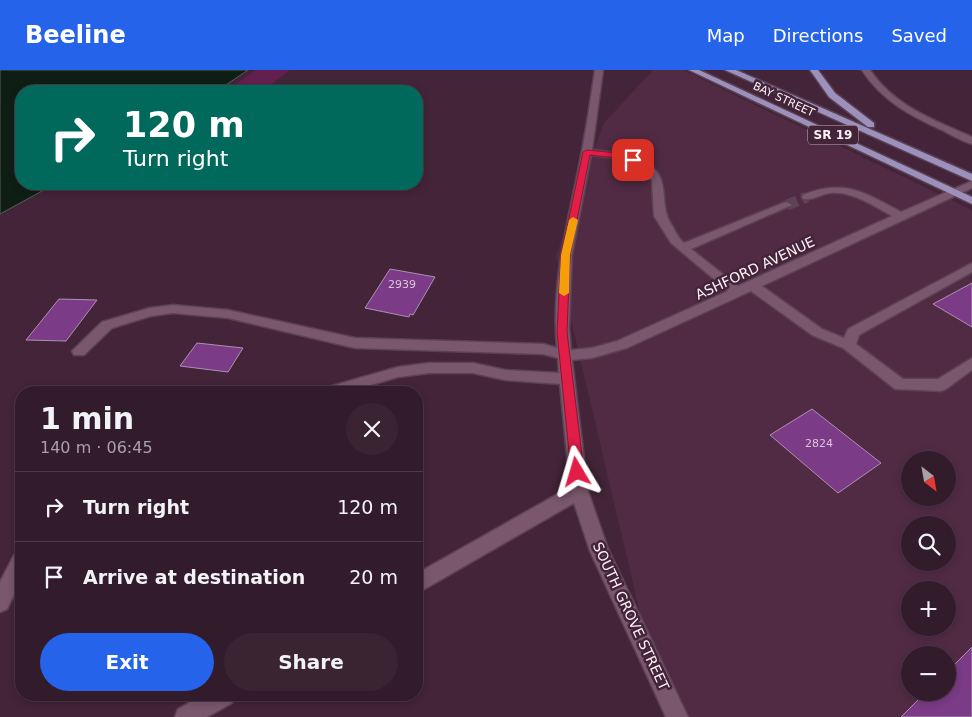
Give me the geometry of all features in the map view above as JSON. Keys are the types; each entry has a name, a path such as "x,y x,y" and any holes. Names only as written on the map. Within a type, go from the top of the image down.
{"main road":[{"name":"BAY STREET","path":"693,70 972,201"},
{"name":"BAY STREET","path":"730,70 972,178"},
{"name":"SR 19","path":"814,70 832,95 844,107 880,132 917,153"}],"street":[{"name":"SOUTH GROVE STREET","path":"599,70 587,152 566,255 562,332 566,378 580,491 599,551 677,717"},
{"path":"866,70 883,92 892,100 916,114 972,141"},
{"path":"587,152 633,160 653,173 657,181 660,216 677,243 737,292"},
{"name":"ASHFORD AVENUE","path":"79,351 108,325 150,312 173,309 228,314 355,343 544,349 564,356 589,355 622,345 972,184"},
{"path":"807,197 824,191 838,190 851,193 902,217"},
{"path":"683,248 788,205"},
{"path":"848,345 853,332 972,267"},
{"path":"752,285 817,332 848,345 900,385 941,385 972,363"},
{"path":"350,386 398,372 429,368 473,368 505,375 566,378"},
{"path":"423,581 580,491"},
{"path":"0,602 15,573"},
{"path":"186,717 214,701"}],"shaded area":[{"path":"0,70 248,70 226,85 15,85 15,190 44,190 0,214"},
{"path":"256,70 290,70 271,85 235,85"},
{"path":"653,70 683,70 972,210 972,717 677,717 652,664 556,256 604,123"}],"building":[{"path":"390,269 435,277 413,315 410,314 409,317 365,308"},
{"path":"972,283 972,327 933,304"},
{"path":"59,299 97,300 66,341 26,340"},
{"path":"197,343 243,348 228,372 180,366"},
{"path":"812,409 881,463 838,493 770,435"},
{"path":"972,647 972,717 901,717 917,701 956,701 956,663"}],"tunnel":[{"path":"787,205 807,197"}],"slow traffic":[{"path":"564,293 566,255 573,220"}],"route":[{"path":"577,472 562,332 566,255 587,152 633,160"}]}
